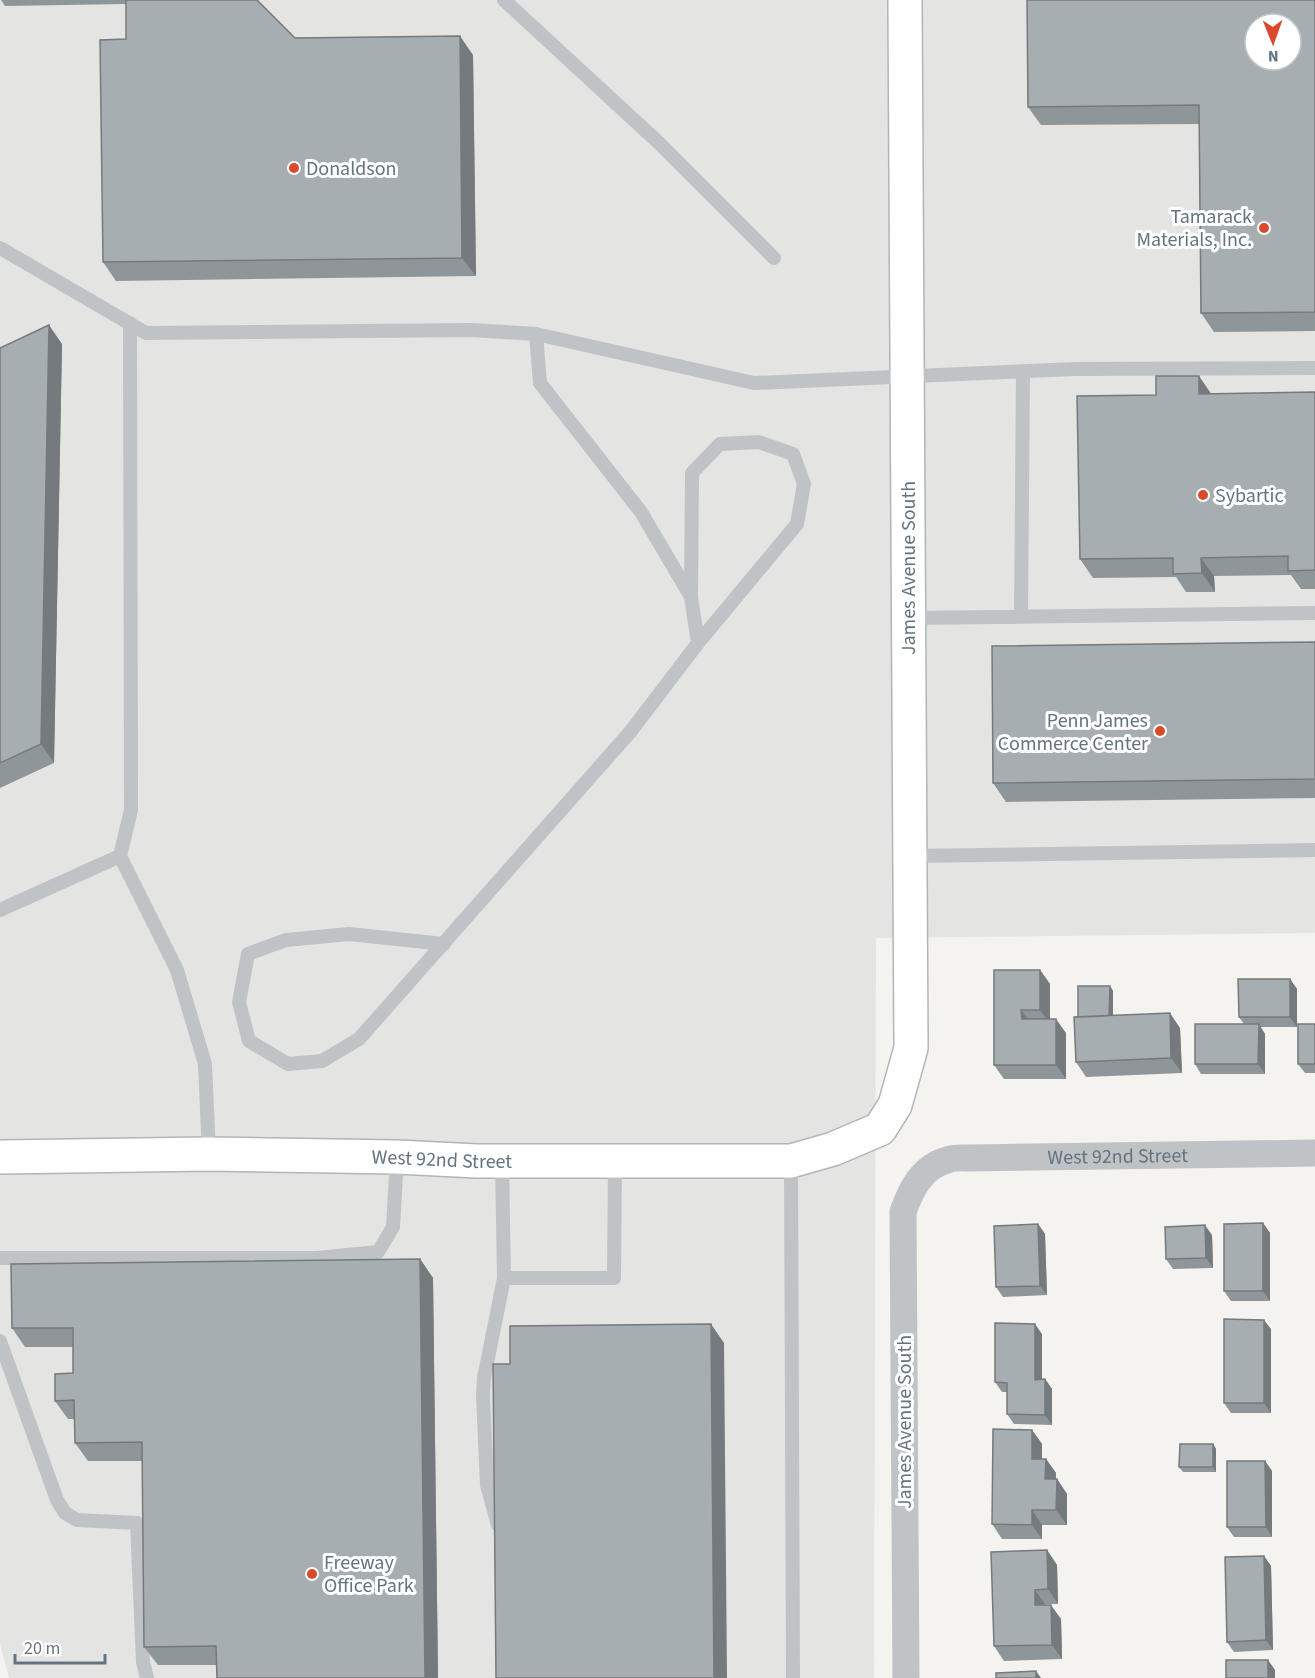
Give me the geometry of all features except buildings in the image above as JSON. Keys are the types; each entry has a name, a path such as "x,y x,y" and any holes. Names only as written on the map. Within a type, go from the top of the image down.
{"street":[{"name":"James Avenue South","path":"880,1129 895,1105 911,1048 905,0"},
{"name":"West 92nd Street","path":"0,1157 209,1154 502,1161 791,1161 833,1149 880,1129"},
{"name":"West 92nd Street","path":"924,1171 947,1160 971,1158 1315,1154"},
{"name":"James Avenue South","path":"906,1678 903,1212 910,1191 924,1171"}],"lane":[{"path":"504,0 659,143 774,258"},
{"path":"0,248 146,333 472,330 536,334 754,383 1086,369 1315,368"},
{"path":"130,323 131,810 120,856 177,970 205,1064 209,1154"},
{"path":"536,334 540,383 641,512 692,597"},
{"path":"1021,617 1023,372"},
{"path":"444,944 349,934 286,940 248,954 239,1002 249,1041 288,1064 322,1061 359,1038 444,944 631,731 698,643 797,524 804,484 793,454 759,442 720,444 692,473 692,597 698,643"},
{"path":"909,618 1315,613"},
{"path":"910,856 1315,850"},
{"path":"0,910 120,856"},
{"path":"0,1258 317,1258 378,1252 393,1227 397,1157"},
{"path":"500,1534 487,1485 483,1395 484,1378 504,1278 502,1161"},
{"path":"791,1161 793,1678"},
{"path":"504,1278 614,1278 615,1162"},
{"path":"0,1341 57,1500 65,1513 77,1520 137,1523 143,1662 147,1678"}],"shaded area":[{"path":"0,0 1315,0 1315,933 876,938 874,1678 9,1678 0,1644"}],"place":[{"name":"Donaldson","path":"294,168"},
{"name":"Tamarack Materials, Inc.","path":"1264,228"},
{"name":"Sybartic","path":"1203,495"},
{"name":"Penn James Commerce Center","path":"1160,731"},
{"name":"Freeway Office Park","path":"312,1574"}]}
